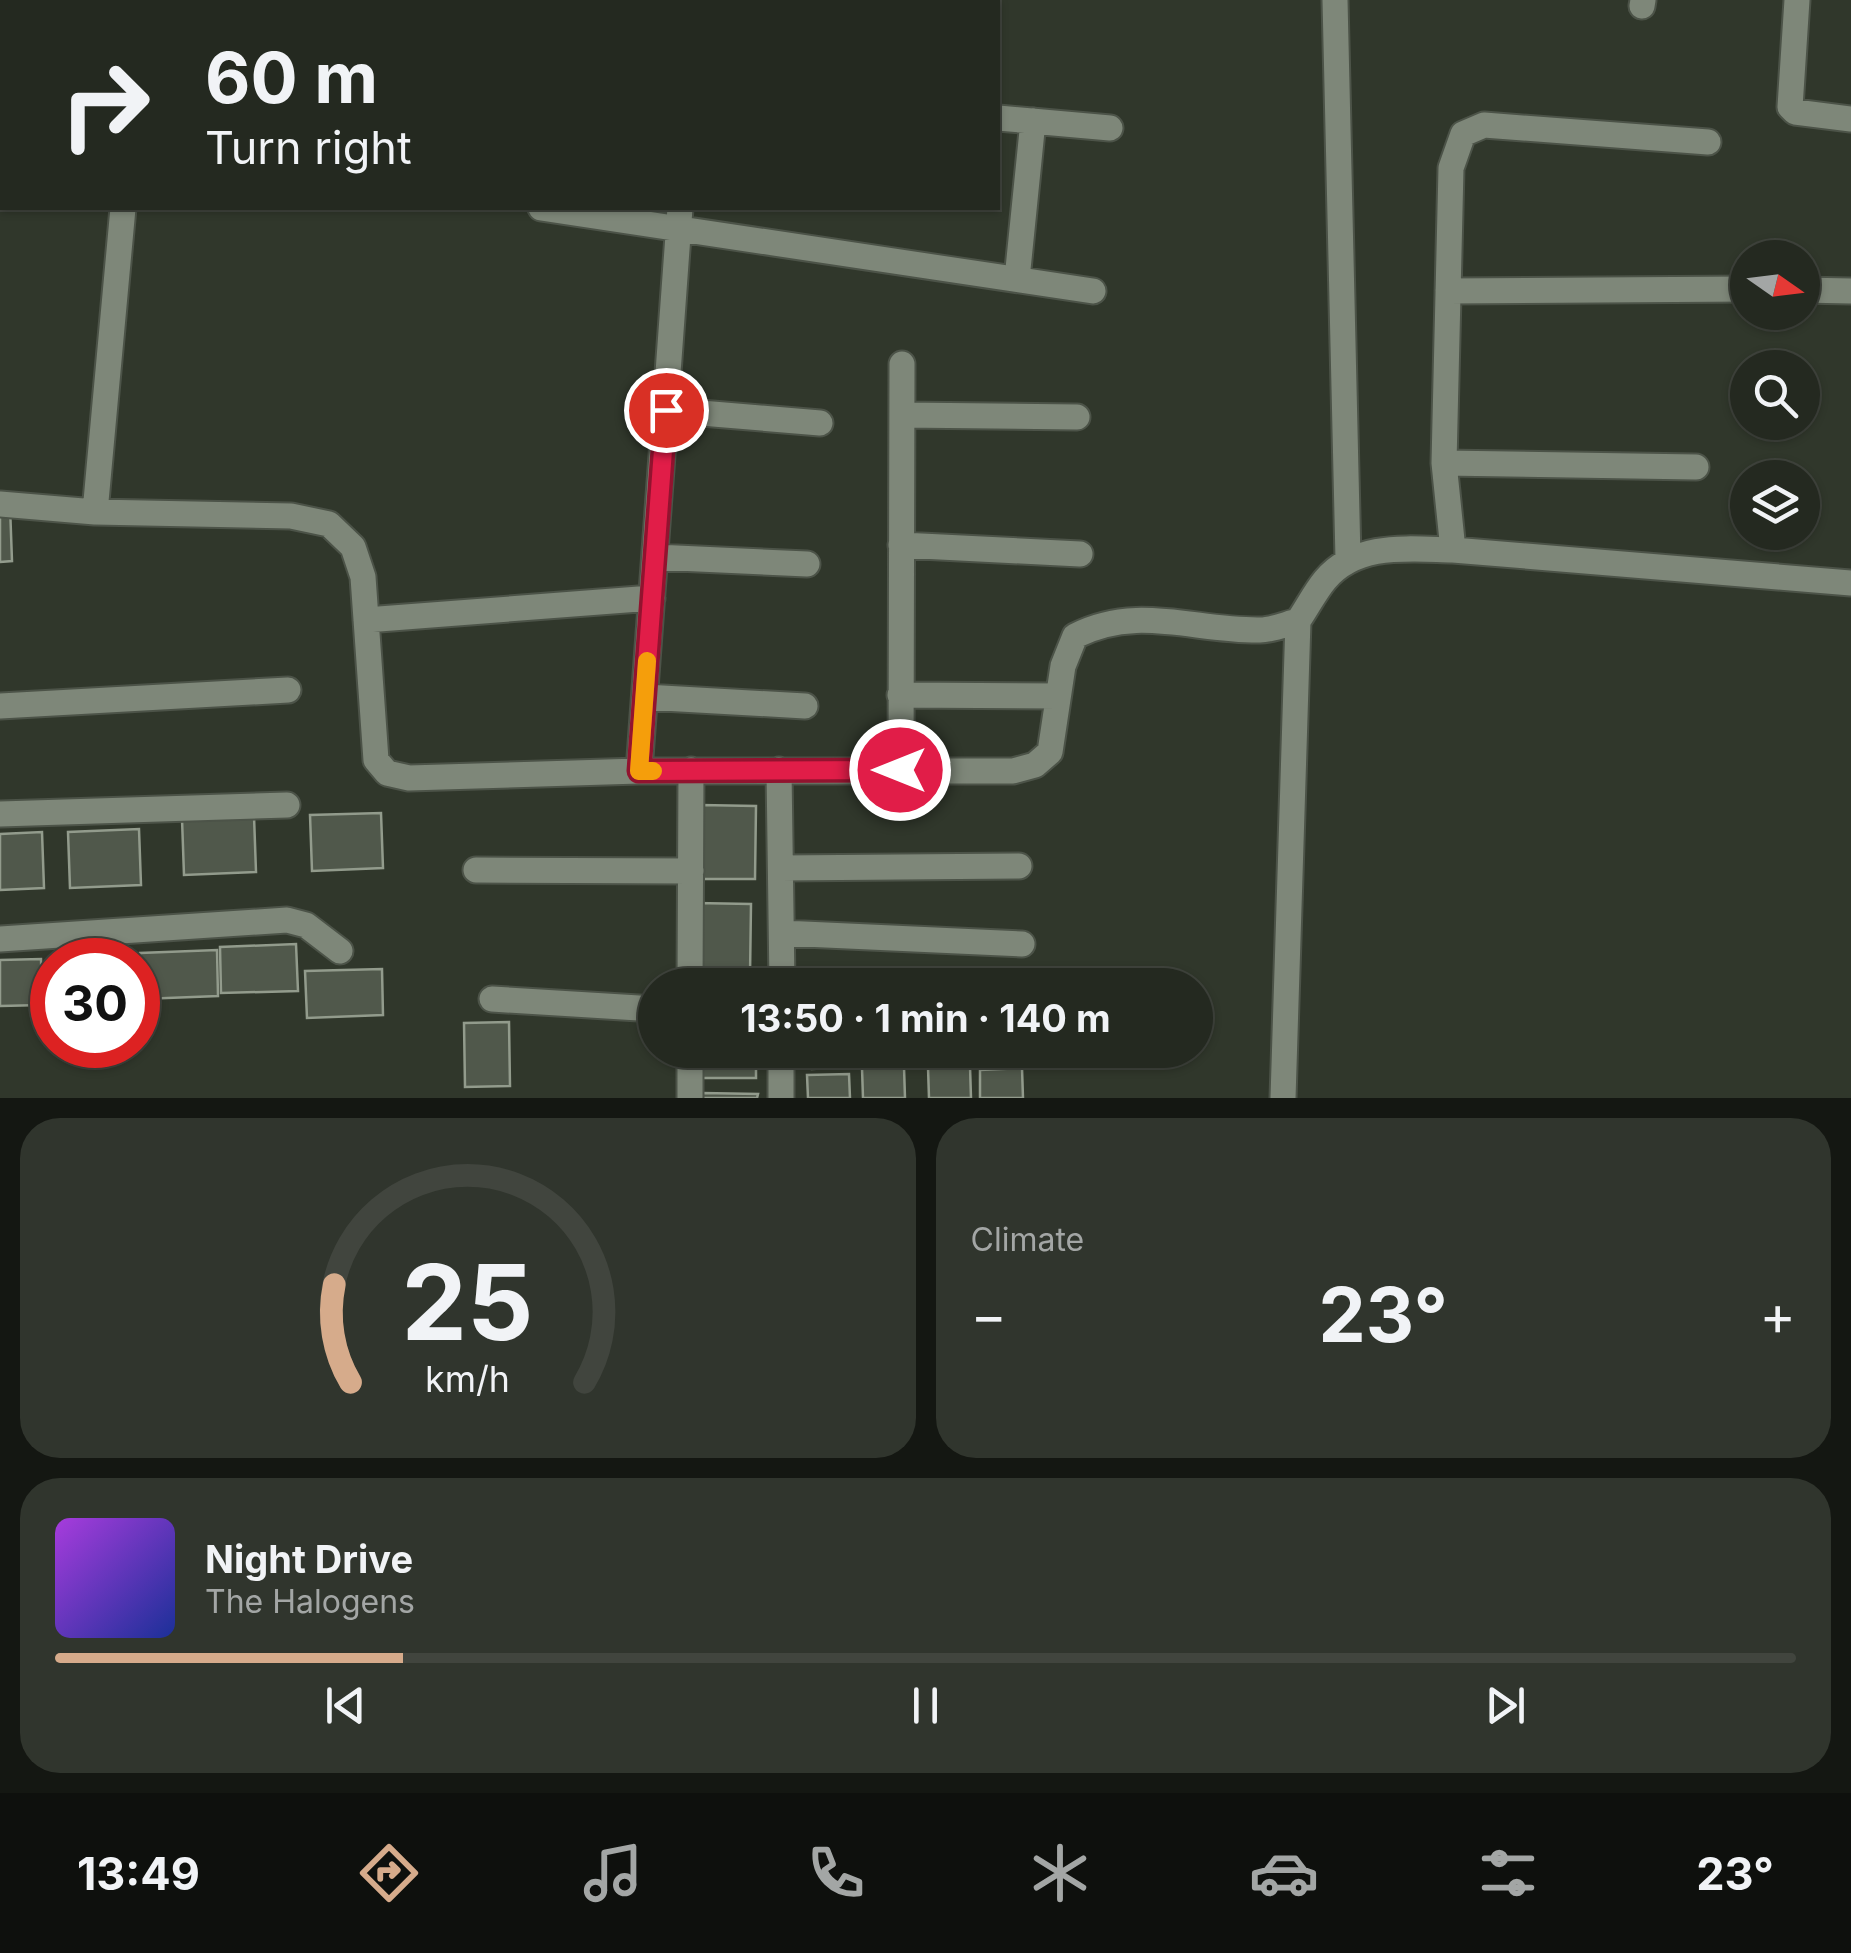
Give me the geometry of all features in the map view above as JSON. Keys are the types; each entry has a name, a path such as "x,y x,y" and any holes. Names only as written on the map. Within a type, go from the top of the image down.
{"street":[{"path":"1335,0 1348,559"},
{"path":"1797,0 1790,107 1795,112 1851,120"},
{"path":"1000,118 1110,128"},
{"path":"1017,279 1032,121"},
{"path":"1453,550 1444,463 1451,168 1464,134 1484,124 1708,142"},
{"path":"95,512 124,210"},
{"path":"569,210 679,218 1093,291"},
{"path":"639,771 679,218"},
{"path":"1448,291 1730,289"},
{"path":"1820,291 1851,292"},
{"path":"900,770 902,364"},
{"path":"666,410 820,422"},
{"path":"902,415 1077,417"},
{"path":"1444,463 1696,467"},
{"path":"0,504 95,512 291,516 328,524 353,547 362,577 376,760 387,773 409,778 691,770 1013,771 1035,766 1050,752 1064,666 1075,636 1097,625 1132,618 1264,630 1298,621"},
{"path":"901,545 1080,554"},
{"path":"1283,1098 1298,621 1324,580 1348,559 1392,548 1851,584"},
{"path":"655,557 807,564"},
{"path":"366,620 652,598"},
{"path":"0,706 288,690"},
{"path":"900,695 1058,696"},
{"path":"645,697 805,706"},
{"path":"690,968 691,770"},
{"path":"779,770 782,968"},
{"path":"0,814 287,805"},
{"path":"780,868 1019,866"},
{"path":"476,870 690,871"},
{"path":"0,939 286,920 306,926 340,950"},
{"path":"782,932 1022,944"},
{"path":"492,999 638,1008"},
{"path":"690,1068 690,1098"},
{"path":"781,1098 782,1068"}],"building":[{"path":"0,506 10,506 12,561 0,562"},
{"path":"700,805 756,806 755,879 701,879"},
{"path":"381,813 383,868 312,871 310,815"},
{"path":"254,816 256,872 184,875 182,819"},
{"path":"139,829 141,885 70,888 68,832"},
{"path":"42,832 44,888 0,890 0,834"},
{"path":"695,903 751,904 750,968 697,968"},
{"path":"296,944 298,991 221,993 220,947"},
{"path":"217,950 218,996 160,998 160,952"},
{"path":"30,959 30,1005 0,1006 0,960"},
{"path":"382,969 383,1015 307,1018 305,971"},
{"path":"509,1022 510,1086 465,1087 464,1023"},
{"path":"702,1068 756,1068 756,1078 702,1078"},
{"path":"862,1068 904,1068 905,1098 863,1098"},
{"path":"928,1068 970,1068 971,1098 929,1098"},
{"path":"1022,1068 1023,1098 980,1098 980,1070"},
{"path":"849,1074 850,1098 808,1098 807,1075"},
{"path":"702,1093 758,1094 757,1098 702,1098"}],"slow traffic":[{"path":"647,661 639,771 653,771"}],"route":[{"path":"666,410 639,771 900,770"}]}
